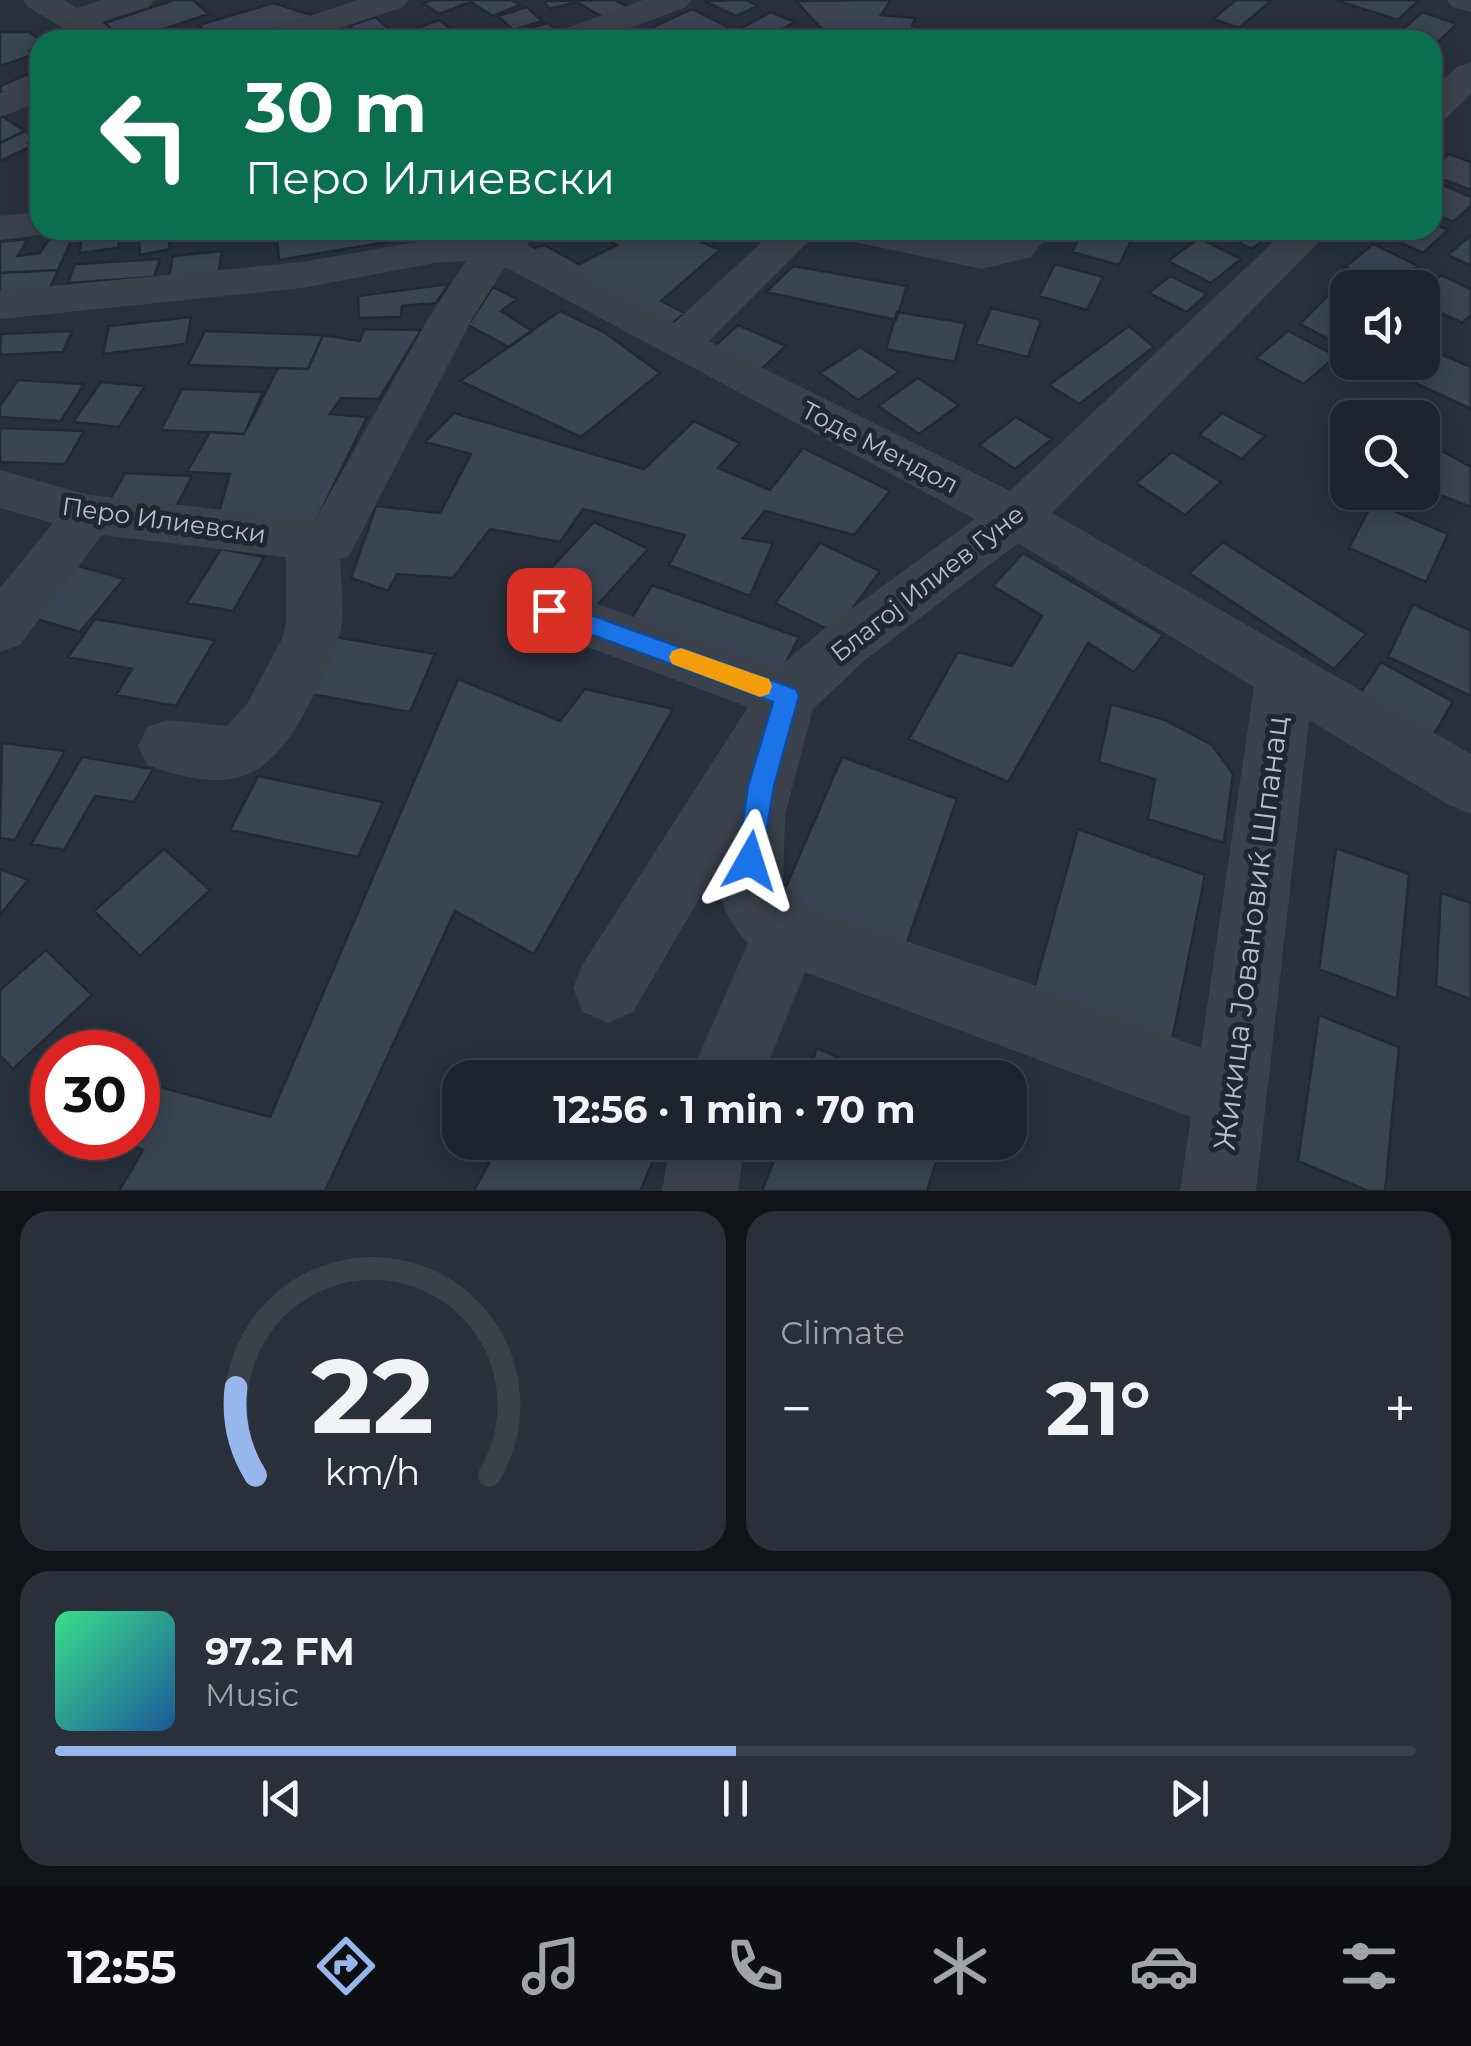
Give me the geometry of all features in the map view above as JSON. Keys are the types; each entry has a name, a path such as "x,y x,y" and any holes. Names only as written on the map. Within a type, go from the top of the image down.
{"street":[{"path":"40,0 90,30"},
{"path":"72,20 137,0"},
{"path":"301,30 391,0"},
{"path":"593,30 674,0"},
{"path":"1442,102 1471,74"},
{"path":"0,106 30,93"},
{"path":"0,228 30,225"},
{"path":"0,305 302,275 477,240"},
{"path":"168,746 232,752 249,745 263,732 310,639 322,541 495,240"},
{"name":"Тоде Мендол","path":"506,240 678,344 1016,517 1471,786"},
{"path":"678,344 788,240"},
{"path":"904,240 982,256 1005,254 1023,240"},
{"name":"Благој Илиев Гуне","path":"608,988 787,696 845,644 1016,517 1300,240"},
{"name":"Перо Илиевски","path":"0,489 89,514 322,541"},
{"path":"0,630 89,514"},
{"path":"549,610 787,696 751,835 750,887 762,912 787,933 1034,1020 1230,1096"},
{"name":"Жикица Јовановиќ Шпанац","path":"1218,1191 1285,675"},
{"path":"732,1060 787,933"},
{"path":"700,1191 705,1160"}],"building":[{"path":"174,0 193,0 209,14 161,30 113,30 105,23"},
{"path":"512,0 520,5 493,16 471,2 439,14 423,3"},
{"path":"614,0 632,8 602,17 577,2 549,9 544,1"},
{"path":"746,0 758,6 736,16 704,1"},
{"path":"891,0 881,15 915,18 912,26 923,30 828,30 821,28 796,1"},
{"path":"1236,0 1272,0 1239,28 1213,19"},
{"path":"1335,0 1419,0 1398,20"},
{"path":"273,3 315,16 271,30 204,30 199,25"},
{"path":"527,7 542,21 513,30 498,16"},
{"path":"692,9 733,30 647,30"},
{"path":"771,12 795,22 781,30 740,29"},
{"path":"1422,12 1457,24 1442,38 1442,30 1402,30"},
{"path":"375,17 391,30 354,30 349,26"},
{"path":"439,20 452,30 416,30"},
{"path":"548,23 556,30 523,30"},
{"path":"0,32 30,33 30,56 0,66"},
{"path":"30,73 30,89 10,97 0,91 0,86"},
{"path":"0,115 25,131 0,143"},
{"path":"25,131 30,134 30,147 0,161 0,143"},
{"path":"1449,154 1471,162 1471,190 1442,179 1442,160"},
{"path":"1442,184 1471,197 1471,206 1453,222 1442,217"},
{"path":"1471,235 1471,266 1448,255"},
{"path":"28,239 18,256 40,253 48,240 72,240 58,270 0,273 0,242"},
{"path":"82,240 119,240 118,248 79,253"},
{"path":"139,240 169,240 170,249 140,255"},
{"path":"277,240 399,240 279,260"},
{"path":"608,240 697,240 720,250 661,301 685,313 664,330 522,252 544,245 579,264 617,245"},
{"path":"954,240 996,240 992,250"},
{"path":"1078,240 1132,240 1119,265 1072,252"},
{"path":"1196,240 1241,259 1211,283 1168,261"},
{"path":"1234,240 1263,240 1252,249"},
{"path":"1395,240 1437,240 1423,253"},
{"path":"1373,244 1418,266 1413,270 1345,267"},
{"path":"222,251 218,276 168,281 173,256"},
{"path":"160,259 154,277 68,283 75,264"},
{"path":"1055,264 1103,277 1087,310 1039,296"},
{"path":"793,266 907,286 896,320 766,292"},
{"path":"58,270 47,295 0,299 0,273"},
{"path":"1170,276 1207,294 1187,312 1149,293"},
{"path":"1440,276 1471,289 1471,315 1462,323 1440,313"},
{"path":"449,284 436,303 402,306 401,317 359,318 358,296"},
{"path":"493,287 517,299 501,311 532,331 509,347 468,325"},
{"path":"1330,293 1330,340 1300,324"},
{"path":"991,308 1041,320 1028,357 976,344"},
{"path":"560,311 604,332 660,373 581,437 460,381"},
{"path":"897,312 965,323 955,362 886,349"},
{"path":"191,317 186,344 103,354 109,326"},
{"path":"738,325 786,346 756,374 708,352"},
{"path":"1129,326 1154,347 1079,404 1049,385"},
{"path":"364,329 421,330 379,399 341,398 330,414 367,417 313,527 216,522 230,474 187,472 210,432 244,434 278,368 308,369 323,335 360,341"},
{"path":"72,331 63,352 0,355 1,334"},
{"path":"205,331 323,335 308,369 188,365"},
{"path":"1288,331 1330,353 1330,361 1304,384 1256,358"},
{"path":"860,347 899,372 858,400 820,373"},
{"path":"1440,354 1471,367 1471,409 1409,380 1440,380"},
{"path":"918,378 959,405 919,434 878,406"},
{"path":"18,380 84,384 61,421 0,417 0,406"},
{"path":"101,382 145,386 119,427 73,422"},
{"path":"182,389 263,392 244,434 161,430"},
{"path":"454,413 644,469 694,421 740,443 718,468 770,490 803,448 890,491 854,535 765,511 743,538 773,543 750,596 669,565 685,535 583,509 560,542 490,529 453,578 397,574 388,591 351,578 376,506 440,513 471,454 425,442"},
{"path":"1222,413 1265,436 1242,459 1199,435"},
{"path":"1016,417 1052,439 1015,469 979,445"},
{"path":"0,428 84,431 65,464 0,462"},
{"path":"1440,450 1471,467 1471,507 1440,495"},
{"path":"1172,452 1221,482 1185,515 1136,483"},
{"path":"125,473 192,476 176,507 108,503"},
{"path":"1369,510 1392,510 1448,534 1426,582 1349,548"},
{"path":"594,522 648,549 594,609 540,580"},
{"path":"1223,542 1366,634 1334,669 1189,573"},
{"path":"820,543 880,571 835,633 775,603"},
{"path":"221,549 264,557 233,611 187,603"},
{"path":"1023,553 1163,635 1134,672 1088,643 1008,782 909,739 958,652 1012,666 1042,616 993,586"},
{"path":"72,564 124,579 80,632 27,616"},
{"path":"652,585 799,637 776,682 626,627"},
{"path":"1413,604 1471,631 1471,696 1388,657"},
{"path":"95,619 215,640 176,706 116,695 132,669 68,657"},
{"path":"318,634 435,654 410,712 289,690"},
{"path":"1381,662 1453,702 1427,746 1354,703"},
{"path":"458,679 560,721 585,689 673,709 534,954 455,911 325,1191 119,1191 137,1160 160,1160 160,1087 270,1117"},
{"path":"1111,704 1165,720 1212,745 1233,774 1224,843 1148,819 1155,779 1099,762"},
{"path":"2,743 65,751 15,840 0,838"},
{"path":"82,757 153,769 134,802 95,796 64,850 31,844"},
{"path":"842,757 957,799 903,954 779,903"},
{"path":"258,776 383,802 358,857 230,830"},
{"path":"1078,829 1205,875 1171,1045 1034,989"},
{"path":"1336,848 1409,874 1397,999 1319,969"},
{"path":"164,849 210,890 140,956 94,911"},
{"path":"0,869 28,880 0,915"},
{"path":"1441,893 1471,903 1471,999 1436,986"},
{"path":"46,950 92,995 55,1030 30,1030 30,1053 13,1069 0,1055 0,990"},
{"path":"1319,1015 1399,1047 1385,1191 1368,1191 1298,1161"},
{"path":"817,1048 844,1060 812,1060"},
{"path":"490,1160 653,1160 640,1191 474,1191"},
{"path":"774,1160 936,1160 927,1191 762,1191"}],"slow traffic":[{"path":"681,657 760,686"}],"route":[{"path":"549,610 787,696 761,786 750,861"}]}
